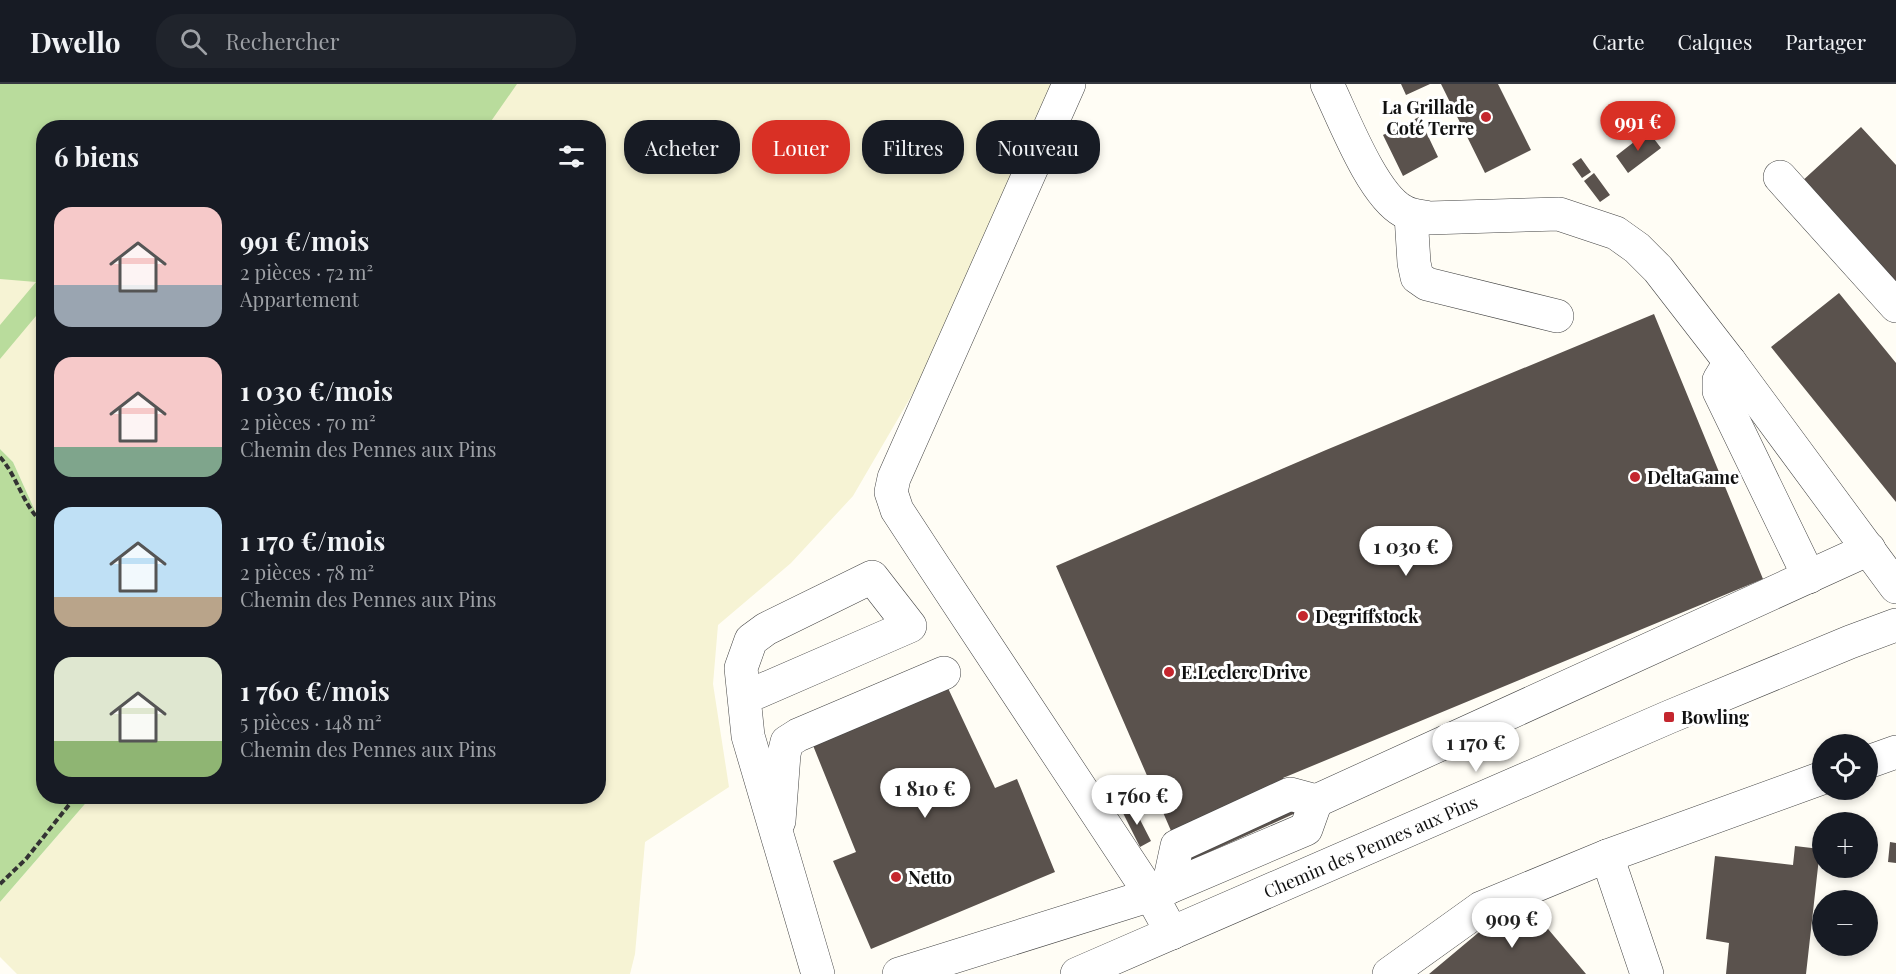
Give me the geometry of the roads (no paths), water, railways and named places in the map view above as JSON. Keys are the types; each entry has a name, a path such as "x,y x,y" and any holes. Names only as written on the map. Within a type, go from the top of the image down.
{"street":[{"path":"1069,84 894,478 891,492 897,510 933,565 1172,886 1172,933"},
{"path":"1327,84 1373,177 1392,204 1411,215 1442,218 1559,214 1616,233 1637,248 1658,269 1730,362 1896,587"},
{"path":"1780,177 1896,306"},
{"path":"1411,215 1413,263 1417,277 1427,284 1557,316"},
{"path":"1730,362 1719,380 1719,391 1809,577"},
{"path":"1172,886 1218,828 1288,801 1809,577 1869,549"},
{"path":"744,699 910,626 872,577 766,628 751,640 741,668 744,699 748,736 818,974"},
{"name":"Chemin des Pennes aux Pins","path":"1077,974 1669,717 1896,625"},
{"path":"778,842 784,754 787,742 798,735 944,673"},
{"path":"1878,758 1896,752"},
{"path":"1389,974 1481,908 1607,856 1812,782"},
{"path":"1252,852 1288,801"},
{"path":"899,974 1172,886 1305,829 1288,801"},
{"path":"1218,828 1252,852"},
{"path":"1607,856 1647,974"}],"place":[{"name":"La Grillade Coté Terre","path":"1486,117"},
{"name":"DeltaGame","path":"1635,477"},
{"name":"Degriffstock","path":"1303,616"},
{"name":"E.Leclerc Drive","path":"1169,672"},
{"name":"Bowling","path":"1669,717"},
{"name":"Netto","path":"896,877"}]}
